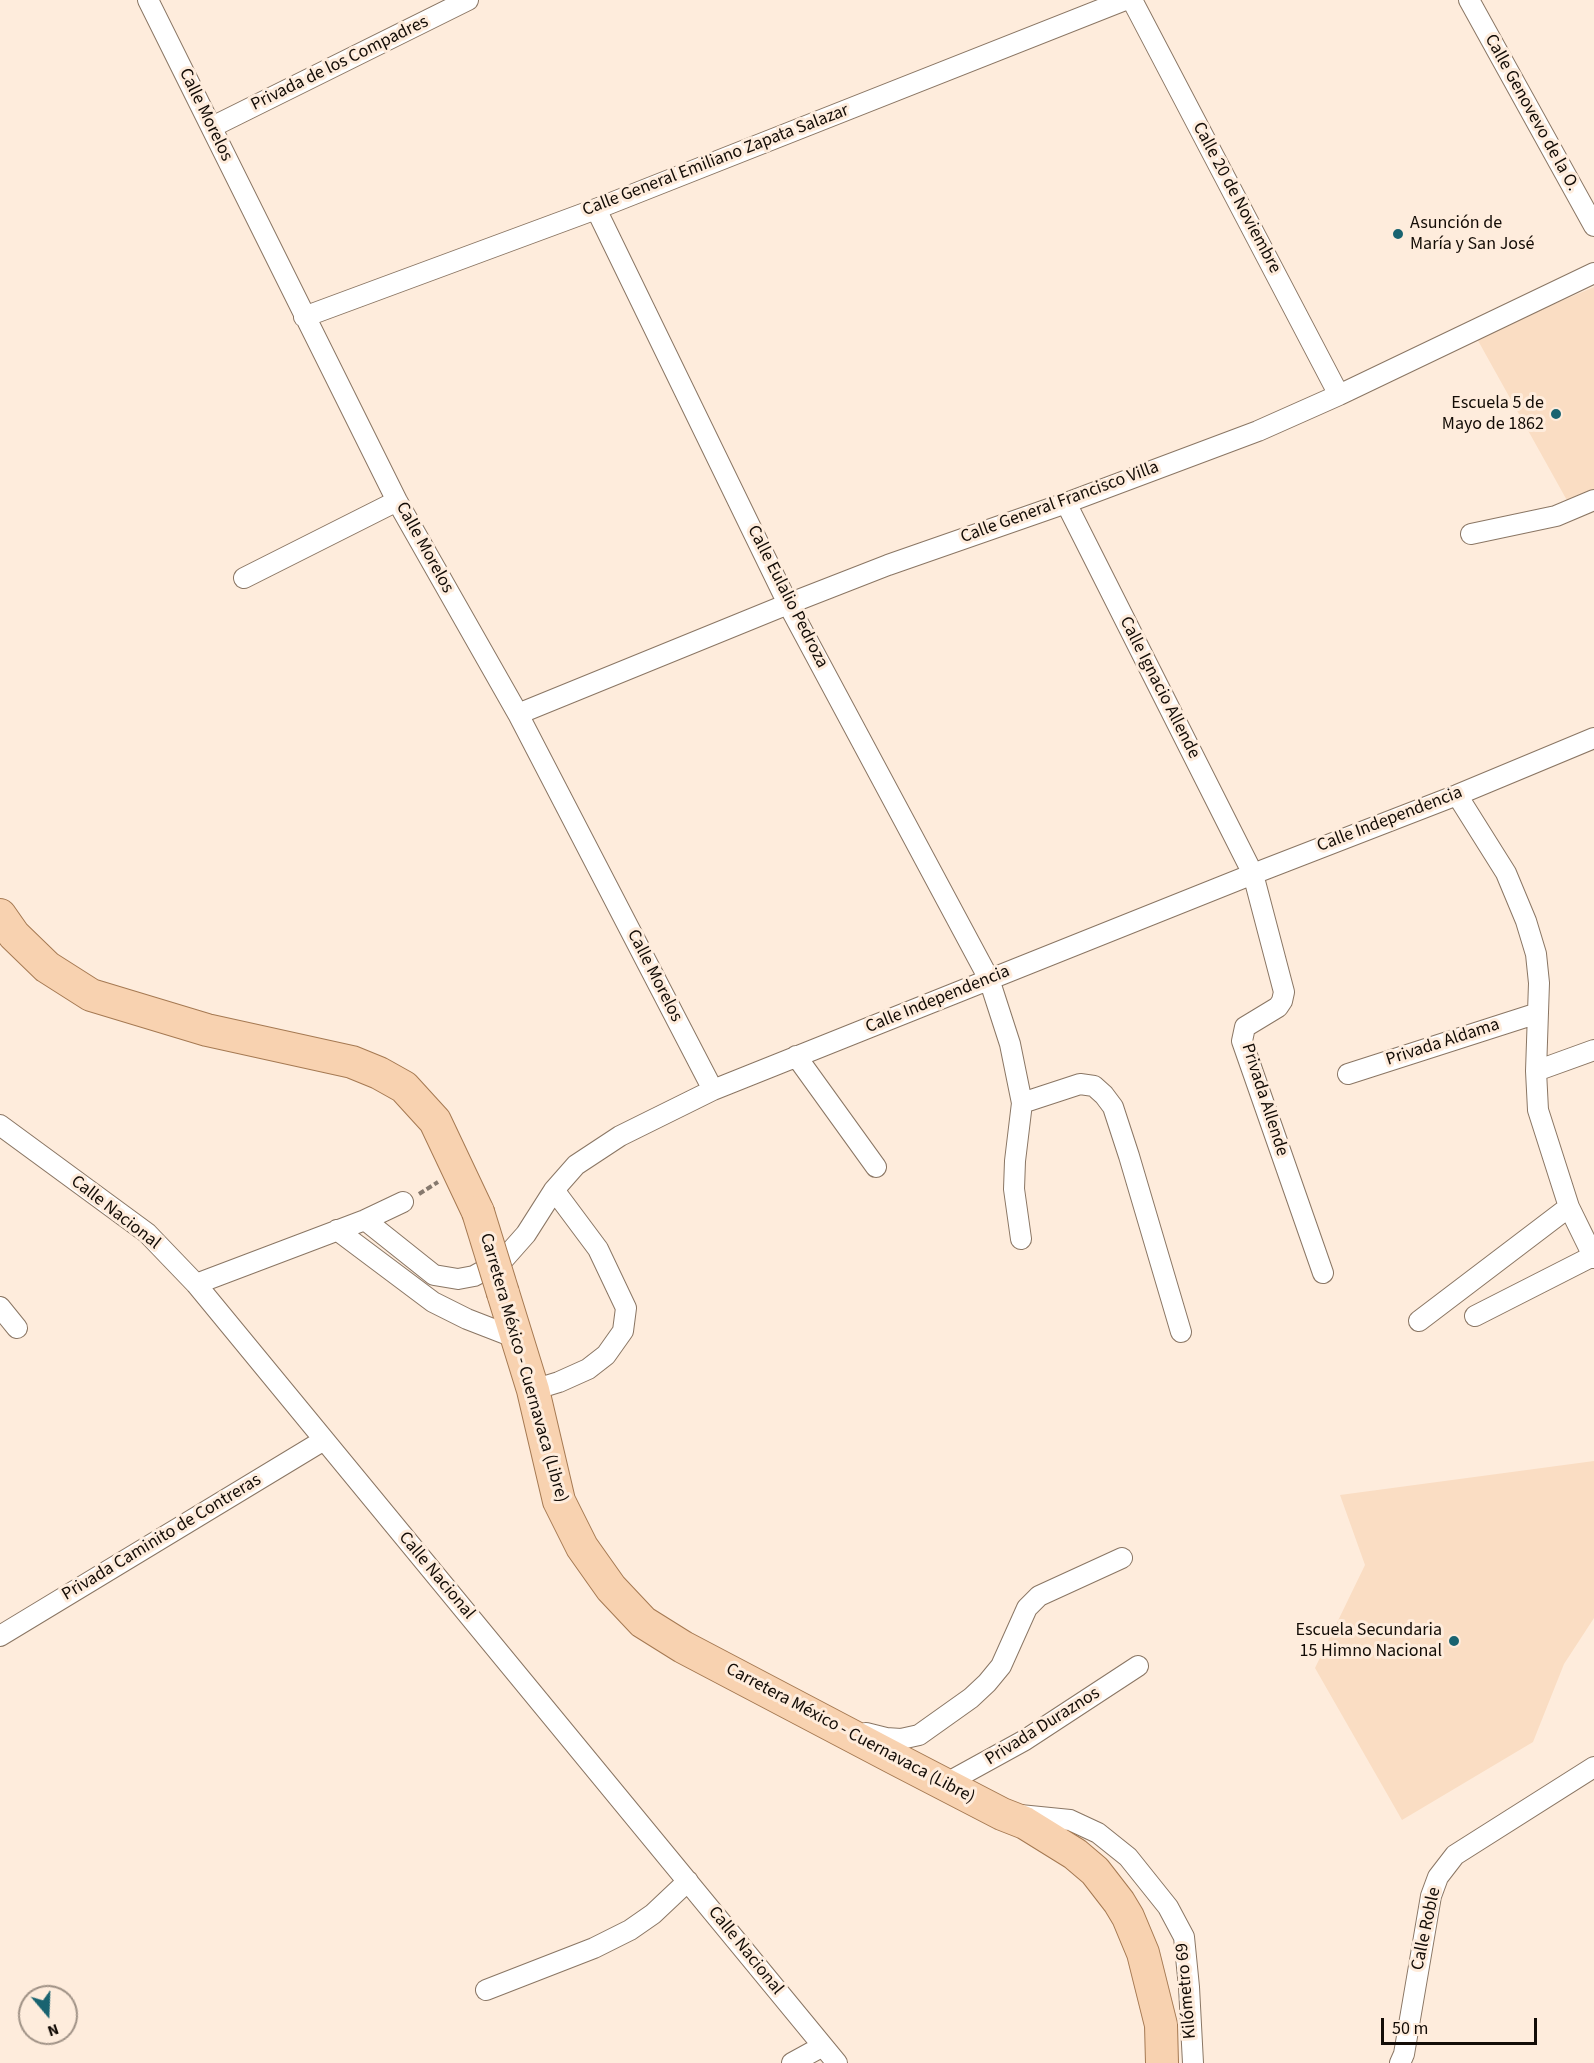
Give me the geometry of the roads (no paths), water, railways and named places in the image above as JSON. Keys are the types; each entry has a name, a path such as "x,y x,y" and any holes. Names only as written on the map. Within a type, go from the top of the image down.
{"main road":[{"name":"Carretera México - Cuernavaca (Libre)","path":"0,915 14,936 47,967 91,995 207,1030 352,1062 404,1087 435,1121 478,1212 533,1390 559,1501 582,1547 611,1588 644,1622 683,1647 1002,1814 1025,1823 1075,1854 1095,1871 1128,1917 1143,1953 1161,2025 1162,2063"}],"street":[{"name":"Calle Morelos","path":"148,0 397,501 518,714 713,1090"},
{"name":"Privada de los Compadres","path":"212,127 468,0"},
{"name":"Calle General Emiliano Zapata Salazar","path":"304,316 596,209 1125,0"},
{"name":"Calle 20 de Noviembre","path":"1132,0 1339,395"},
{"name":"Calle Genovevo de la O.","path":"1469,0 1594,226"},
{"name":"Calle Eulalio Pedroza","path":"596,209 788,604 989,979 1010,1044 1022,1102 1014,1189 1021,1239"},
{"name":"Calle General Francisco Villa","path":"518,714 888,565 1257,431 1339,395 1594,273"},
{"path":"1471,534 1556,516 1594,500"},
{"path":"244,578 397,501"},
{"name":"Calle Ignacio Allende","path":"1066,502 1253,874"},
{"name":"Calle Independencia","path":"365,1220 434,1275 458,1279 474,1276 503,1260 526,1234 554,1190 576,1165 620,1136 713,1090 1457,795 1594,738"},
{"path":"1457,795 1506,873 1526,921 1536,954 1539,983 1536,1071 1538,1110 1569,1207 1594,1257 1475,1316"},
{"name":"Privada Allende","path":"1253,874 1284,992 1278,1007 1245,1027 1242,1041 1323,1273"},
{"name":"Privada Aldama","path":"1347,1074 1538,1013"},
{"path":"1536,1071 1594,1050"},
{"path":"796,1056 876,1167"},
{"path":"1022,1102 1080,1084 1094,1086 1113,1107 1181,1332"},
{"name":"Calle Nacional","path":"4,1135 147,1233 196,1284 837,2063"},
{"path":"533,1390 588,1370 606,1355 623,1332 626,1308 598,1249 554,1190"},
{"path":"196,1284 365,1220 403,1202"},
{"path":"1419,1321 1569,1207"},
{"path":"337,1230 433,1302 467,1319 516,1338"},
{"path":"0,1308 17,1328"},
{"name":"Privada Caminito de Contreras","path":"0,1636 324,1440"},
{"path":"826,1723 886,1738 901,1739 919,1735 971,1698 987,1683 1000,1666 1026,1608 1039,1596 1122,1558"},
{"name":"Privada Duraznos","path":"945,1784 1025,1740 1138,1666"},
{"name":"Calle Roble","path":"1400,2063 1404,2054 1431,1896 1438,1877 1455,1855 1594,1767"},
{"name":"Kilómetro 69","path":"1002,1814 1070,1820 1098,1833 1128,1857 1168,1907 1184,1937 1193,2063"},
{"path":"486,1990 594,1948 630,1930 653,1914 688,1881"},
{"path":"792,2063 823,2046"}],"place":[{"name":"Asunción de María y San José","path":"1398,234"},
{"name":"Escuela 5 de Mayo de 1862","path":"1556,414"},
{"name":"Escuela Secundaria 15 Himno Nacional","path":"1454,1641"}]}
